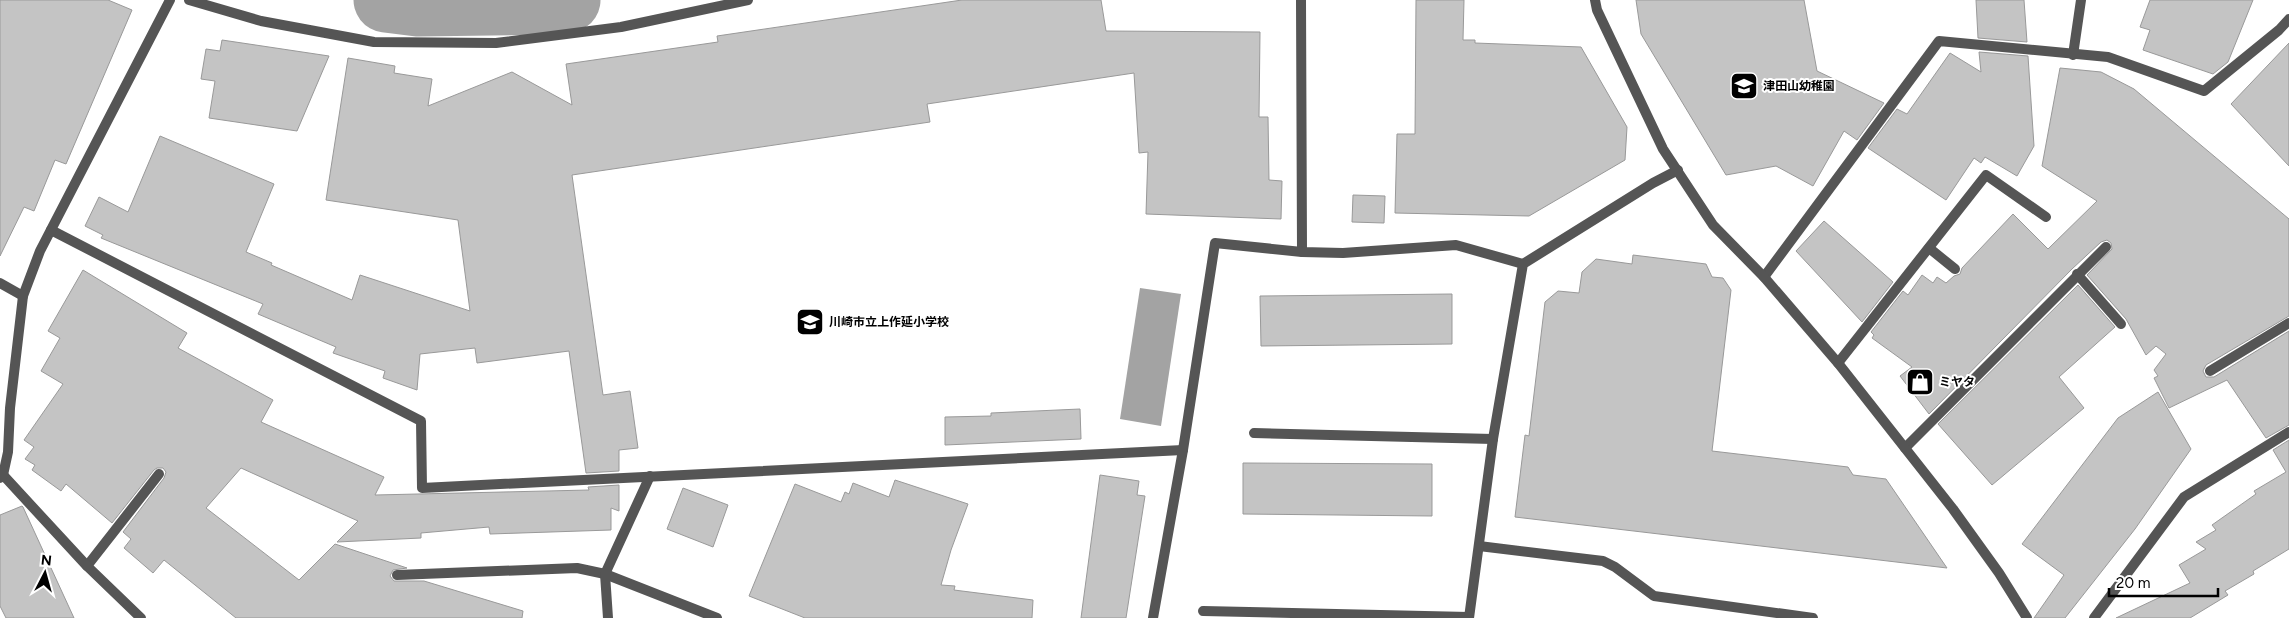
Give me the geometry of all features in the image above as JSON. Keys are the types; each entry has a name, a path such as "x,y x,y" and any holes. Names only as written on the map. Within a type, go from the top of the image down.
{"street":[{"path":"141,618 87,566 2,477 8,452 10,408 23,296 50,230 170,0"},
{"path":"189,0 261,21 374,42 487,43 622,27 748,0"},
{"path":"1301,0 1302,252"},
{"path":"1595,0 1597,10 1625,73 1663,149 1713,225 1764,277 1838,363 1999,573 2027,618"},
{"path":"2073,55 2081,0"},
{"path":"1764,277 1939,41 2108,57 2204,91 2279,30 2289,19"},
{"path":"1153,618 1183,450 1216,243 1302,252 1343,253 1456,245 1523,264 1653,183 1678,170"},
{"path":"1838,363 1986,175 2046,217"},
{"path":"50,230 421,421 422,488 1183,450"},
{"path":"1905,448 2106,247"},
{"path":"1929,248 1955,269"},
{"path":"1203,611 1469,618 1493,439 1523,264"},
{"path":"2077,274 2121,324"},
{"path":"0,283 23,296"},
{"path":"2210,371 2289,323"},
{"path":"2094,618 2184,497 2289,432"},
{"path":"1254,434 1493,439"},
{"path":"87,566 159,474"},
{"path":"608,618 605,574 650,476"},
{"path":"1479,546 1603,561 1615,567 1654,596 1813,618"},
{"path":"397,575 577,568 605,574 717,618"}],"shaded area":[{"path":"1140,288 1181,294 1161,426 1120,419"}],"building":[{"path":"0,0 108,0 132,10 66,164 55,160 34,211 24,207 0,256"},
{"path":"962,0 1101,0 1106,31 1260,32 1259,117 1268,117 1269,180 1282,181 1281,219 1146,214 1148,152 1139,153 1134,73 927,104 930,122 572,175 603,395 630,391 638,448 619,450 619,471 586,473 569,351 477,363 475,348 420,354 417,390 383,378 385,371 333,353 336,347 258,314 263,304 101,238 103,235 85,226 99,197 128,212 160,136 274,184 246,252 272,263 271,265 352,300 360,275 470,311 458,220 326,200 348,58 395,66 394,73 432,79 428,106 512,72 572,105 566,64 718,42 717,36"},
{"path":"1416,0 1464,0 1463,40 1475,40 1475,43 1581,47 1627,127 1625,160 1529,216 1395,213 1397,134 1415,134"},
{"name":"津田山幼稚園","path":"1636,0 1804,0 1817,71 1884,103 1857,140 1844,131 1813,186 1776,166 1726,175 1641,34"},
{"path":"1976,0 2024,0 2027,42 1978,38"},
{"path":"2150,0 2253,0 2228,62 2213,74 2143,50 2150,30 2140,27"},
{"path":"222,40 329,56 297,131 209,118 215,81 201,79 206,49 220,51"},
{"path":"2289,43 2289,166 2231,104"},
{"path":"1979,52 2028,56 2034,146 2017,176 1985,157 1981,163 1974,158 1946,200 1868,148 1897,109 1907,114 1950,53 1981,72"},
{"path":"2060,68 2101,72 2134,89 2289,219 2289,316 2206,365 2203,371 2206,377 2214,377 2289,331 2289,425 2266,438 2227,380 2169,408 2154,378 2158,376 2154,370 2166,354 2156,346 2146,355 2126,319 2087,275 2112,249 2111,243 2107,240 2101,242 2072,269 1929,414 1900,376 1912,367 1872,338 1874,335 1871,332 1903,291 1908,295 1922,275 1933,283 1937,277 1946,283 1954,276 1960,274 1962,268 2013,214 2048,249 2097,201 2042,166"},
{"path":"1353,195 1385,196 1384,223 1352,222"},
{"path":"1824,221 1893,282 1862,322 1796,251"},
{"path":"1633,255 1706,264 1712,277 1723,278 1731,290 1712,451 1848,467 1853,475 1886,479 1947,568 1515,517 1525,435 1529,436 1545,302 1558,291 1579,293 1582,272 1596,259 1632,264"},
{"path":"83,270 187,333 178,348 273,400 261,422 384,477 375,495 589,490 588,487 619,485 619,511 611,508 611,530 490,534 489,527 421,533 421,538 337,542 358,521 241,468 206,508 299,580 335,544 407,568 393,570 390,576 394,581 424,581 523,611 522,618 236,618 164,560 153,573 124,548 131,539 123,532 164,478 166,472 163,468 154,470 112,523 66,484 61,491 32,470 35,465 25,459 34,447 24,440 63,384 41,371 60,338 48,331"},
{"path":"2078,285 2115,327 2059,377 2084,408 1992,485 1938,424"},
{"path":"1452,294 1452,344 1261,346 1260,296"},
{"path":"2158,392 2191,449 2135,529 2065,618 2034,618 2064,575 2022,544 2118,418"},
{"path":"1080,409 1081,439 945,445 945,417 991,416 991,413"},
{"path":"2289,440 2289,549 2253,571 2254,574 2225,591 2228,595 2190,618 2116,618 2190,583 2179,565 2206,549 2196,542 2216,530 2212,525 2256,494 2254,491 2286,472 2273,450"},
{"path":"1243,463 1432,464 1432,516 1243,514"},
{"path":"1100,475 1139,481 1137,495 1145,496 1126,618 1081,618"},
{"path":"895,480 968,504 951,550 941,585 955,586 954,590 1033,600 1032,618 805,618 749,596 795,484 841,502 845,492 849,494 853,483 889,497"},
{"path":"683,488 728,505 713,547 667,529"},
{"path":"22,506 74,618 6,618 0,606 0,515"}],"waterway":[{"path":"386,0 418,4 559,2 568,0"}],"place":[{"name":"津田山幼稚園","path":"1744,86"},
{"name":"川崎市立上作延小学校","path":"810,322"},
{"name":"ミヤタ","path":"1920,382"}]}
